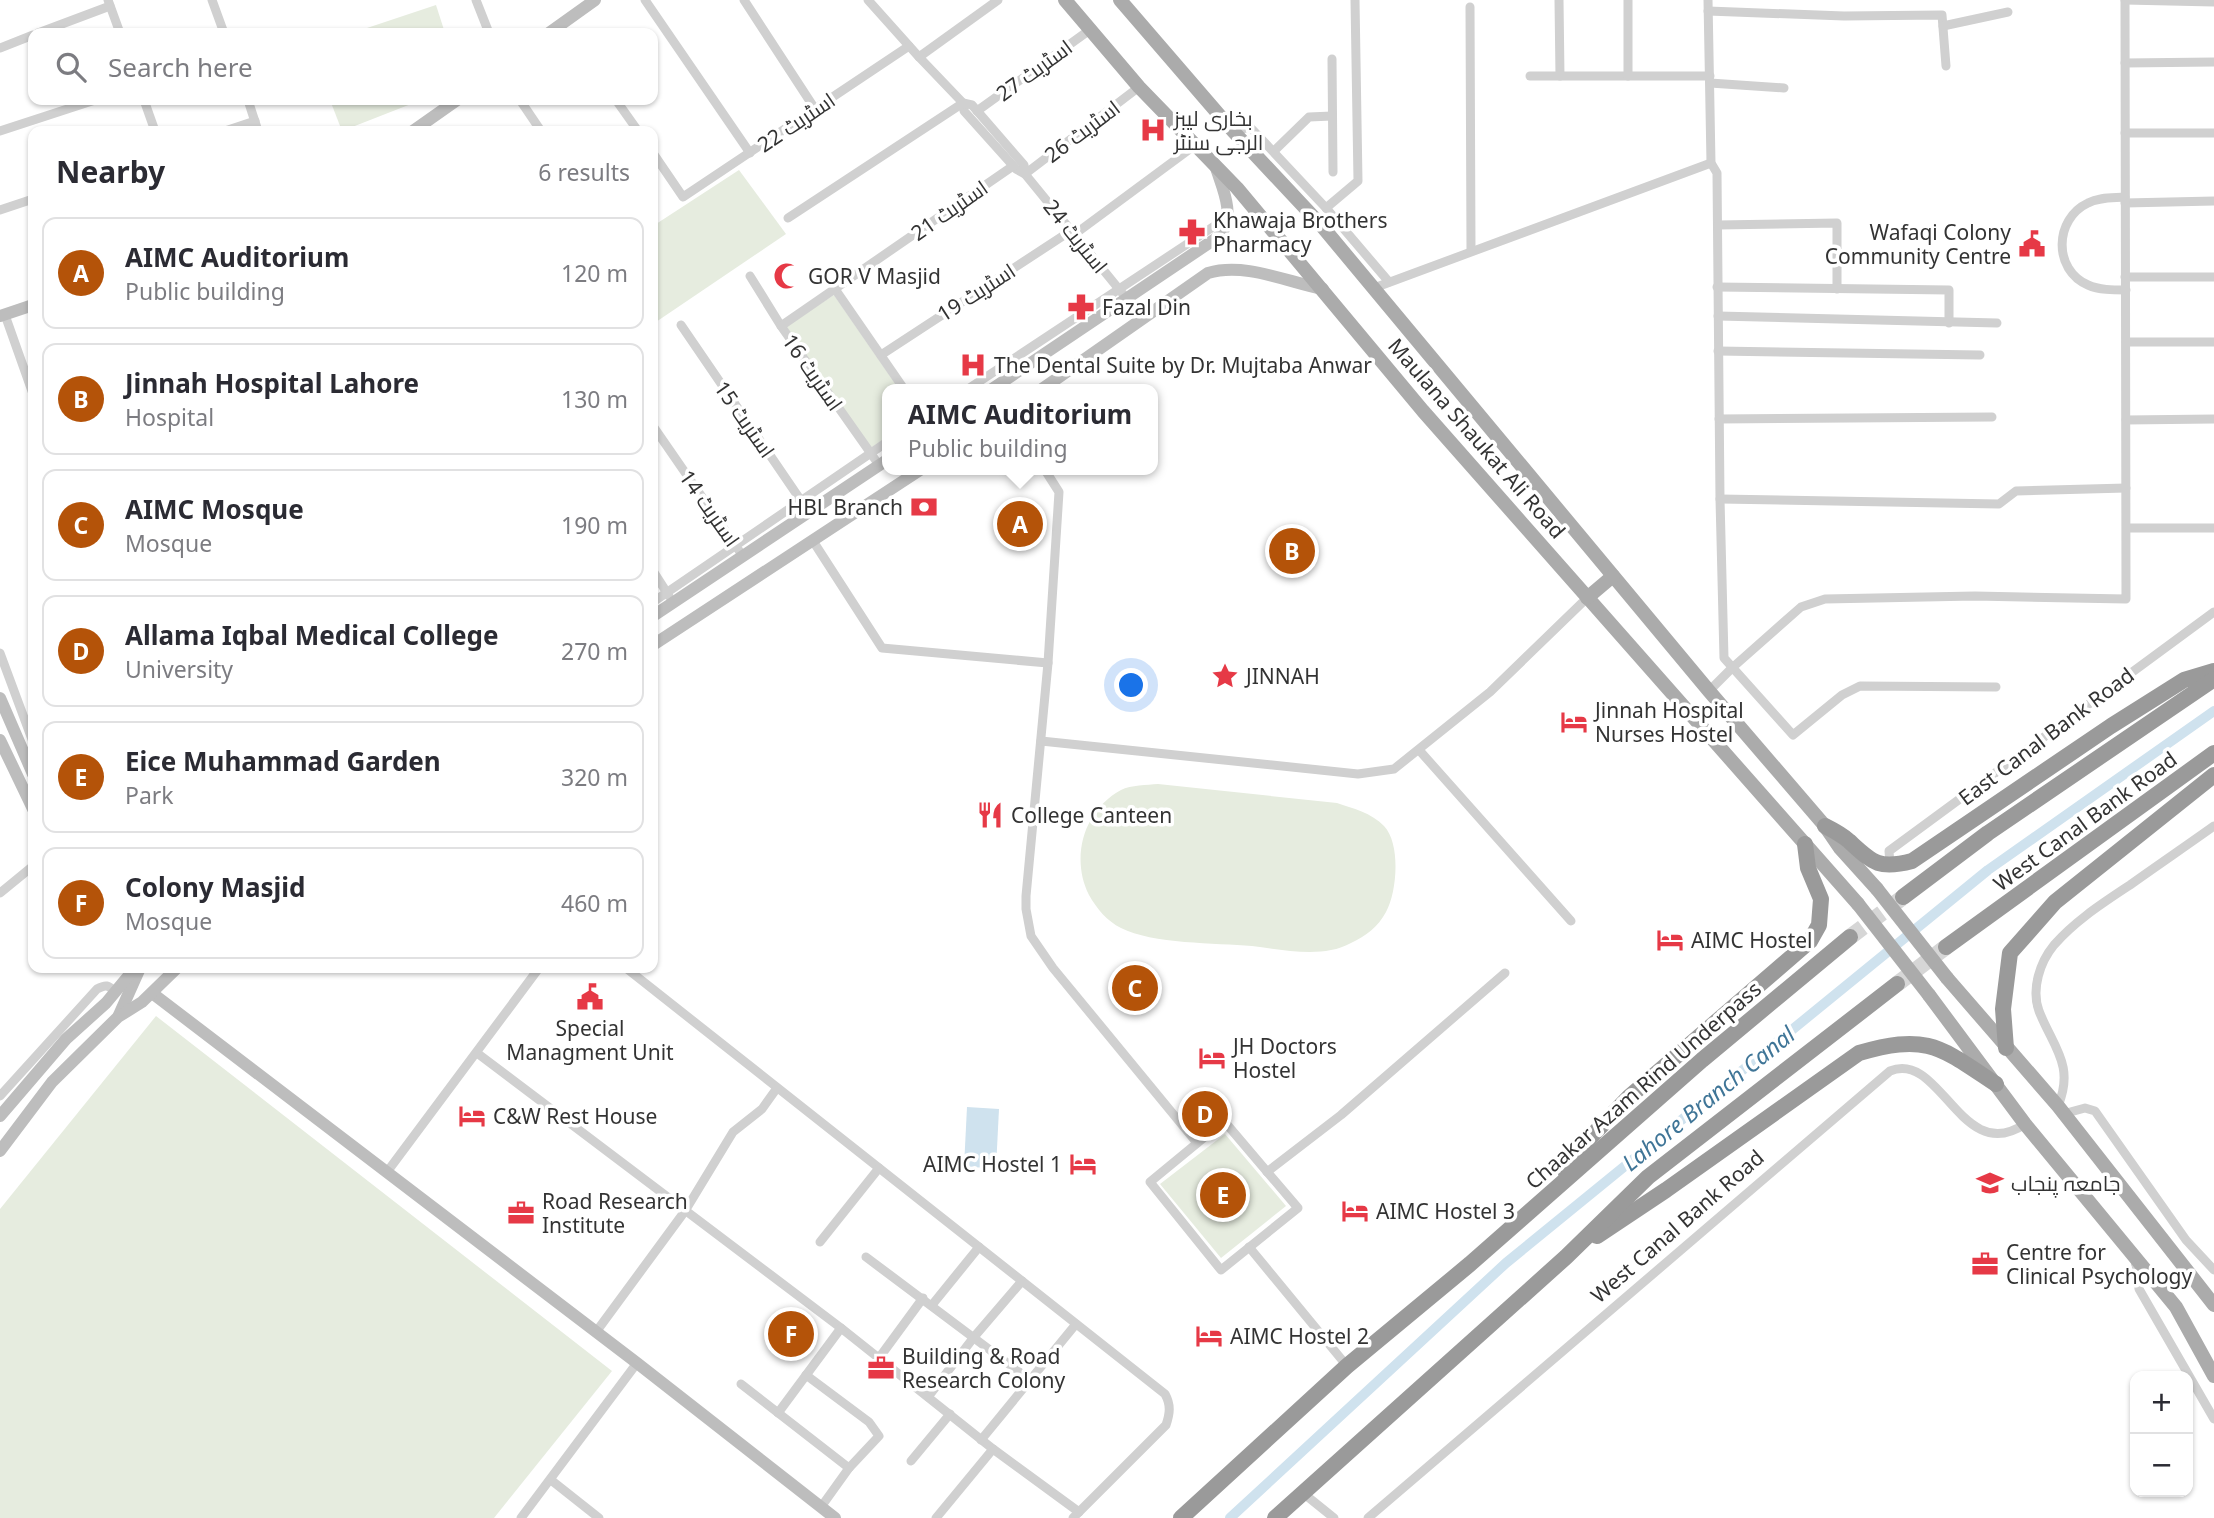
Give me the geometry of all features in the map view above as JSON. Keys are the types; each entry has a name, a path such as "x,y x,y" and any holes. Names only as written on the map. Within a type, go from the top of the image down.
{"highway":[{"path":"1825,826 1847,839 1870,859 1902,864 1919,857 2184,680 2214,671"},
{"path":"1903,897 1988,833 2214,680"},
{"name":"West Canal Bank Road","path":"1946,947 2214,753"},
{"path":"2006,1048 2003,1009 2010,953 2055,902 2214,775"},
{"path":"1560,1185 1582,1146 1629,1097 1810,941 1819,925 1821,899 1808,867 1805,844"},
{"name":"Chaakar Azam Rind Underpass","path":"1181,1518 1347,1366 1470,1264 1702,1060 1850,937"},
{"path":"1275,1518 1566,1256 1648,1177 1897,984"},
{"path":"1566,1256 1666,1190 1859,1052 1904,1042 1921,1043 1948,1053 1996,1084"}],"main road":[{"path":"566,28 595,0"},
{"name":"Maulana Shaukat Ali Road","path":"1065,0 1139,87 1237,188 1324,289 1423,411 1858,904 1996,1084"},
{"name":"Maulana Shaukat Ali Road","path":"1125,2 1233,131 1321,225 1709,691 1825,826 1840,848 1877,889 2006,1048"},
{"path":"421,126 450,105"},
{"path":"999,384 1123,294 1221,235 1228,217 1216,169"},
{"path":"1049,384 1208,273 1247,271 1324,289"},
{"path":"3,315 28,307"},
{"path":"658,611 670,598 806,506 882,464"},
{"path":"658,642 912,475"},
{"path":"1587,598 1613,576"},
{"path":"0,698 28,763"},
{"path":"0,740 28,799"},
{"path":"0,1116 66,1039 133,973"},
{"path":"118,1017 136,973"},
{"path":"0,1151 52,1082 118,1017 152,993 172,973"},
{"path":"152,993 637,1363 835,1518"},
{"path":"2006,1048 2061,1110 2214,1305"},
{"path":"1996,1084 2025,1124 2214,1354"},
{"path":"2182,1316 2214,1376"}],"street":[{"path":"212,0 222,28"},
{"path":"476,0 487,28"},
{"path":"645,0 750,153"},
{"path":"744,0 815,109"},
{"path":"919,57 998,0"},
{"path":"1326,208 1358,181 1355,0"},
{"path":"1559,0 1560,76"},
{"path":"1628,0 1628,76"},
{"path":"1708,0 1712,163 1717,173 1724,658 1793,735 1842,695 1860,686 1996,687"},
{"path":"1709,691 1801,607 1825,599 1975,596 2126,599 2125,0 2214,2"},
{"name":"اسٹریٹ 24","path":"871,1 963,103 972,105 1024,165 1025,174"},
{"path":"50,28 109,3 118,28"},
{"path":"1470,7 1471,251"},
{"path":"1708,12 1844,16 1942,15 1946,65"},
{"path":"1943,26 2008,12"},
{"name":"اسٹریٹ 27","path":"977,111 1091,29"},
{"path":"0,48 28,37"},
{"name":"اسٹریٹ 22","path":"658,160 683,197 909,46"},
{"path":"1332,59 1333,172"},
{"path":"2125,63 2214,62"},
{"path":"1530,76 1710,79 1783,89"},
{"name":"اسٹریٹ 26","path":"1025,174 1139,87"},
{"path":"789,218 963,103"},
{"name":"اسٹریٹ 24","path":"963,103 964,111 1013,166 1025,174 1123,294"},
{"path":"0,131 80,105"},
{"path":"146,105 153,126"},
{"path":"249,105 256,126"},
{"path":"523,105 538,126"},
{"path":"620,105 634,126"},
{"path":"1275,151 1309,117 1332,116"},
{"path":"240,126 255,121"},
{"path":"1233,131 1250,127 1275,151 1389,282"},
{"path":"2125,133 2214,133"},
{"name":"اسٹریٹ 19","path":"881,355 1073,232 1194,146"},
{"path":"1374,288 1712,163"},
{"name":"اسٹریٹ 21","path":"781,326 1013,166"},
{"path":"2126,290 2089,286 2077,279 2067,265 2061,249 2063,232 2073,214 2087,203 2103,198 2214,201"},
{"path":"0,210 28,201"},
{"path":"1718,225 1837,223 1837,289"},
{"name":"اسٹریٹ 16","path":"750,276 781,326 870,453 882,462"},
{"path":"2125,277 2214,277"},
{"path":"1717,288 1949,290 1949,323"},
{"path":"835,289 901,384"},
{"path":"976,384 1123,294"},
{"path":"3,315 28,381"},
{"path":"1718,316 1997,323"},
{"name":"اسٹریٹ 15","path":"681,326 806,506"},
{"path":"2126,342 2214,342"},
{"path":"1718,351 1980,355"},
{"path":"1719,419 1993,417"},
{"path":"2126,420 2214,419"},
{"name":"اسٹریٹ 14","path":"658,433 740,551"},
{"path":"806,506 882,445"},
{"path":"1048,475 1059,492 1048,663 1026,896 1031,936 1053,968 1197,1143"},
{"path":"1720,499 1998,504 2016,491 2126,488"},
{"path":"2127,528 2214,528"},
{"path":"813,541 882,648 1048,663"},
{"path":"658,579 670,598 658,601"},
{"path":"1041,741 1358,775 1394,769 1490,692 1587,598"},
{"name":"East Canal Bank Road","path":"1890,864 1889,851 2214,612"},
{"path":"0,653 28,731"},
{"path":"1419,750 1571,921"},
{"path":"2214,827 2085,916 2054,945 2041,969 2036,994 2038,1008 2064,1064 2065,1090 2061,1110 2085,1108 2095,1111 2186,1240 2214,1270"},
{"path":"0,893 28,870"},
{"path":"387,1172 535,973"},
{"path":"477,1053 841,1328 1076,1515 1166,1424 1169,1402 1165,1394 632,973"},
{"path":"1267,1172 1340,1115 1505,974"},
{"path":"0,1096 97,989 104,985 116,992"},
{"name":"West Canal Bank Road","path":"1368,1518 1891,1071 1909,1068 1919,1074 1977,1129 2000,1134 2014,1132 2025,1124"},
{"path":"596,1332 685,1211 733,1132 762,1109 777,1088"},
{"path":"1224,1121 1267,1172 1298,1208 1221,1270 1150,1182 1224,1121"},
{"path":"820,1242 879,1168"},
{"path":"932,1305 979,1247"},
{"path":"1249,1247 1347,1366"},
{"path":"866,1257 1030,1380"},
{"path":"2134,1259 2139,1289 2214,1419"},
{"path":"928,1397 1022,1281"},
{"path":"878,1358 923,1298"},
{"path":"981,1440 1076,1324"},
{"path":"778,1413 841,1328"},
{"path":"521,1518 637,1363"},
{"path":"806,1375 869,1422 879,1436 849,1468 821,1507"},
{"path":"741,1384 849,1468"},
{"path":"911,1461 950,1414"},
{"path":"936,1518 993,1449"},
{"path":"551,1480 599,1518"},
{"path":"1303,1493 1334,1518"}],"shaded area":[{"path":"436,5 443,28 367,28"},
{"path":"332,105 408,105 355,126 340,126"},
{"path":"739,170 786,234 658,321 658,223"},
{"path":"834,295 896,384 882,384 882,440 869,449 786,326"},
{"path":"1158,784 1337,803 1374,818 1389,834 1395,856 1395,881 1386,912 1375,927 1362,937 1334,950 1312,952 1167,940 1121,928 1103,914 1089,895 1081,865 1084,836 1090,822 1108,799 1125,788"},
{"path":"156,1016 612,1371 494,1518 0,1518 0,1209"},
{"path":"1225,1134 1286,1206 1221,1258 1160,1184"}],"water":[{"path":"967,1107 999,1109 996,1168 964,1167"}],"waterway":[{"name":"Lahore Branch Canal","path":"1230,1518 1506,1263 1988,870 2214,711"}],"tunnel":[{"path":"1850,937 1902,898"},
{"path":"1897,984 1946,947"}],"place":[{"name":"بخاری لیبز الرجی سنٹر","path":"1153,130"},
{"name":"Khawaja Brothers Pharmacy","path":"1192,232"},
{"name":"Wafaqi Colony Community Centre","path":"2032,244"},
{"name":"GOR V Masjid","path":"787,276"},
{"name":"Fazal Din","path":"1081,307"},
{"name":"The Dental Suite by Dr. Mujtaba Anwar","path":"973,365"},
{"name":"HBL Branch","path":"924,507"},
{"name":"AIMC Auditorium","path":"1020,524"},
{"name":"Jinnah Hospital Lahore","path":"1292,551"},
{"name":"JINNAH","path":"1225,676"},
{"name":"Jinnah Hospital Nurses Hostel","path":"1574,722"},
{"name":"College Canteen","path":"990,815"},
{"name":"AIMC Hostel","path":"1670,940"},
{"name":"AIMC Mosque","path":"1135,988"},
{"name":"Special Managment Unit","path":"590,997"},
{"name":"JH Doctors Hostel","path":"1212,1058"},
{"name":"Allama Iqbal Medical College","path":"1205,1114"},
{"name":"C&W Rest House","path":"472,1116"},
{"name":"AIMC Hostel 1","path":"1083,1164"},
{"name":"جامعہ پنجاب","path":"1990,1183"},
{"name":"Eice Muhammad Garden","path":"1223,1195"},
{"name":"AIMC Hostel 3","path":"1355,1211"},
{"name":"Road Research Institute","path":"521,1213"},
{"name":"Centre for Clinical Psychology","path":"1985,1264"},
{"name":"Colony Masjid","path":"791,1334"},
{"name":"AIMC Hostel 2","path":"1209,1336"},
{"name":"Building & Road Research Colony","path":"881,1368"}]}
